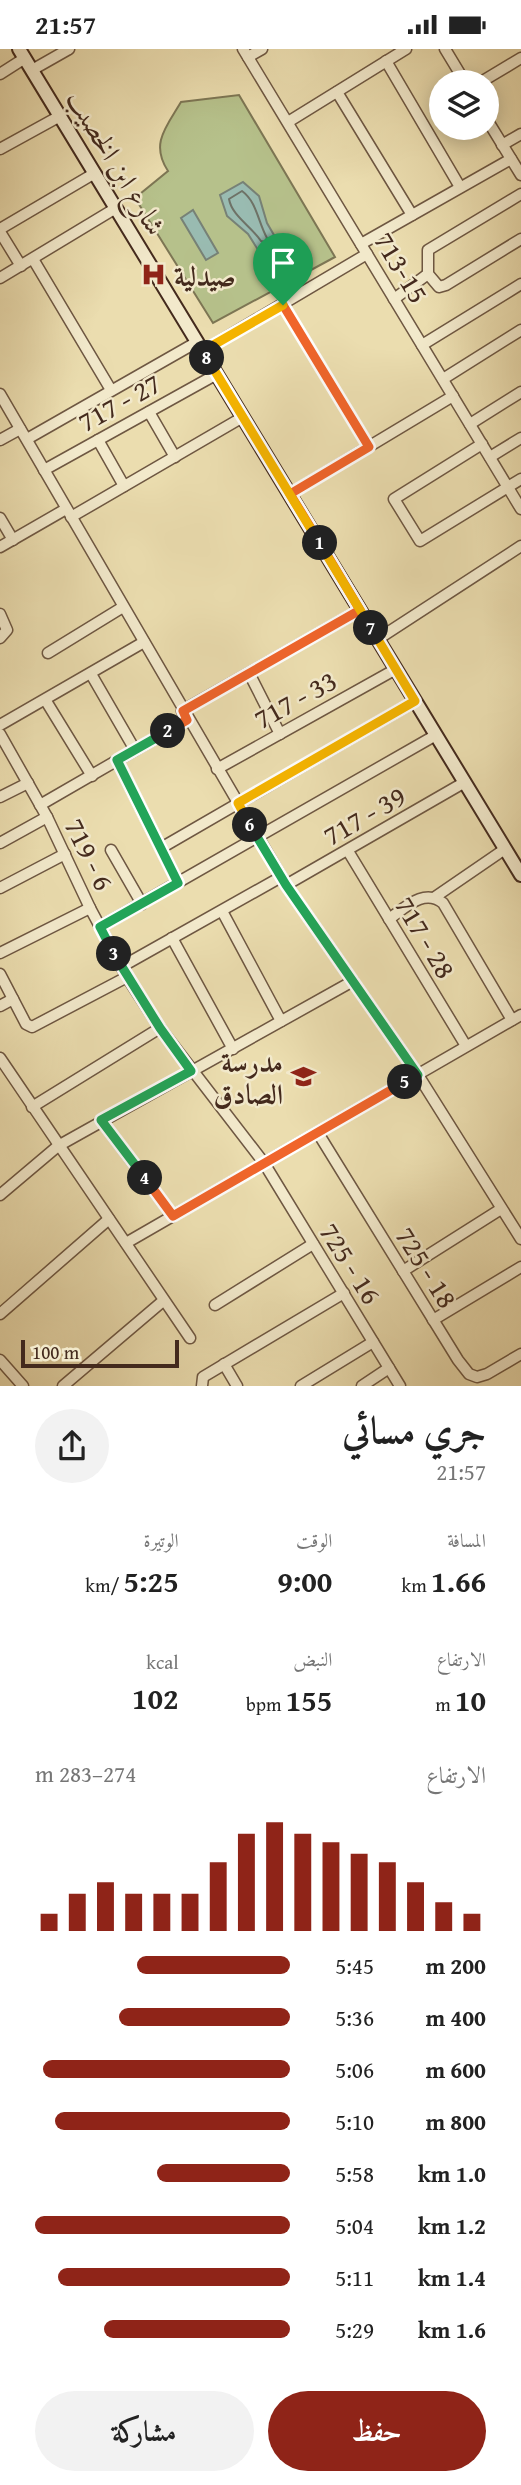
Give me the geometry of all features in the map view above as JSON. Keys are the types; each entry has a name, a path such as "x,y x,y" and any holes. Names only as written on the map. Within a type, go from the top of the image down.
{"street":[{"path":"0,73 26,59 69,49"},
{"path":"246,53 262,49"},
{"path":"288,122 406,49"},
{"path":"444,49 457,70"},
{"name":"713-15","path":"246,53 521,509"},
{"path":"499,71 521,58"},
{"name":"شارع ابن الخصيب","path":"26,59 521,875"},
{"path":"386,61 460,187"},
{"path":"337,92 412,215"},
{"path":"0,149 60,116"},
{"path":"502,145 521,134"},
{"path":"499,140 521,175"},
{"path":"361,244 511,159"},
{"path":"21,266 0,231 95,173"},
{"path":"521,194 428,250 428,274 439,288 521,239"},
{"path":"0,278 116,208"},
{"path":"27,439 111,390 283,305 367,254"},
{"path":"33,259 111,390"},
{"path":"394,299 428,274"},
{"path":"422,345 521,284"},
{"path":"283,305 369,447"},
{"path":"443,379 521,330"},
{"name":"717 - 27","path":"44,470 217,373"},
{"path":"470,424 521,392"},
{"path":"0,394 283,881 418,1075 521,1239"},
{"path":"290,494 453,396"},
{"path":"149,412 174,457"},
{"path":"0,547 124,486 243,417"},
{"path":"0,440 20,429"},
{"path":"490,457 521,437"},
{"path":"98,440 124,486"},
{"path":"482,444 394,499 420,541 521,478"},
{"path":"0,518 13,540"},
{"path":"378,639 521,546"},
{"path":"48,653 122,607"},
{"path":"40,804 135,750 248,673 360,610"},
{"path":"0,614 7,630 0,638"},
{"path":"0,725 46,701 144,642"},
{"name":"717 - 33","path":"217,769 396,669"},
{"path":"248,673 279,734"},
{"path":"91,674 135,750"},
{"path":"46,701 92,776"},
{"path":"161,848 415,701"},
{"name":"719 - 6","path":"0,734 47,817 124,972 191,1071 264,1163"},
{"path":"100,927 436,735"},
{"path":"117,760 178,883"},
{"name":"717 - 39","path":"13,999 26,1024 32,1027 124,972 172,938 348,851 465,782"},
{"path":"0,797 28,783"},
{"path":"0,843 47,817"},
{"path":"389,919 423,897 435,897 505,849"},
{"path":"111,850 142,904"},
{"name":"717 - 28","path":"348,851 466,1047"},
{"path":"0,888 65,854"},
{"path":"126,1243 516,1017 443,903 435,897"},
{"path":"0,953 90,908"},
{"path":"222,911 281,1021"},
{"path":"172,938 233,1049"},
{"path":"0,974 13,999 0,1006"},
{"path":"0,1195 58,1146 352,981"},
{"path":"32,1107 160,1028"},
{"path":"2,1065 190,1338"},
{"path":"101,1120 173,1216"},
{"name":"725 - 18","path":"318,1133 458,1360 469,1374 477,1377"},
{"name":"725 - 16","path":"264,1163 400,1386"},
{"path":"403,1272 501,1209"},
{"path":"0,1314 109,1219"},
{"path":"215,1305 313,1244"},
{"path":"433,1320 521,1267"},
{"path":"202,1386 203,1377 344,1293"},
{"path":"63,1386 163,1301"},
{"path":"301,1386 373,1342"},
{"path":"469,1386 477,1377 488,1374 521,1354"},
{"path":"0,1360 23,1386"},
{"path":"224,1364 237,1386"},
{"path":"362,1386 389,1368"}],"green space":[{"path":"239,95 335,257 213,323 135,198 168,171 160,152 160,144 181,102"}],"water":[{"path":"243,182 259,196 267,223 278,242 260,253 248,234 227,216 220,195"},
{"path":"193,210 218,253 206,260 181,218"}],"place":[{"name":"صيدلية","path":"154,275"},
{"name":"مدرسة الصادق","path":"303,1077"}],"route":[{"path":"283,305 203,351 217,373 243,417 290,494 344,582 415,701 238,803 286,885 418,1075 173,1216 101,1120 191,1071 127,977 100,927 178,883 117,760 187,720 183,711 360,610 290,494 369,447 283,305"}]}
